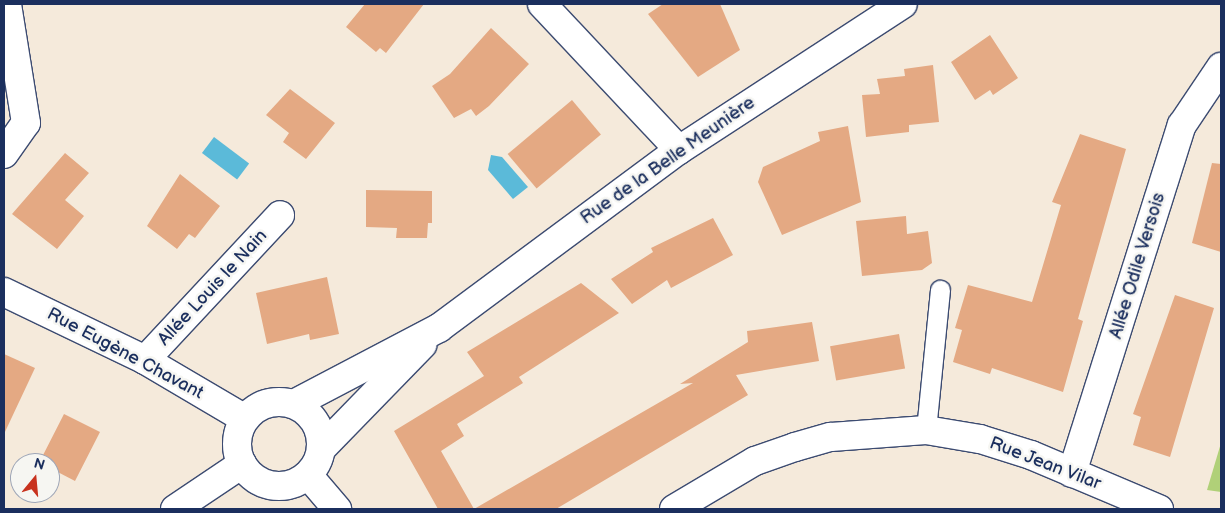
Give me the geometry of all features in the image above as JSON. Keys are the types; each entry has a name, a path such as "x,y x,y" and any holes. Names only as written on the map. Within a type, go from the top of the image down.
{"street":[{"path":"4,154 26,123 6,4"},
{"path":"542,4 679,150"},
{"name":"Rue de la Belle Meunière","path":"294,404 439,328 679,150 903,4"},
{"name":"Allée Odile Versois","path":"1072,473 1182,125 1221,67"},
{"name":"Allée Louis le Nain","path":"145,360 280,215"},
{"name":"Rue Eugène Chavant","path":"4,292 145,360 245,419"},
{"name":"Rue de la Belle Meunière","path":"322,448 439,328"},
{"path":"267,404 294,404 310,414 320,429 322,448 308,475 292,485 273,486 255,478 242,464 237,449 245,419 267,404"},
{"name":"Rue Jean Vilar","path":"674,509 755,461 795,447 831,437 926,430 980,439 1072,473 1159,509"},
{"path":"175,509 242,464"},
{"path":"308,475 337,509"}],"lane":[{"path":"926,430 940,290"}],"green space":[{"path":"1221,443 1221,492 1207,490"}],"water":[{"path":"214,137 249,163 237,179 202,153"},
{"path":"491,155 502,157 528,187 513,199 488,170"}],"building":[{"path":"365,4 424,4 386,53 380,48 376,52 346,27"},
{"path":"663,4 720,4 740,50 698,77 648,14"},
{"path":"491,28 529,64 489,106 476,116 471,109 454,118 432,86 450,74"},
{"path":"990,35 1018,78 993,95 990,90 975,100 951,62"},
{"path":"933,65 939,122 909,125 909,132 866,137 862,95 880,94 877,79 905,76 904,69"},
{"path":"290,89 335,123 306,159 283,142 289,133 266,115"},
{"path":"572,100 601,134 537,188 508,154"},
{"path":"848,126 861,202 782,235 758,182 763,167 820,141 818,132"},
{"path":"1080,134 1126,149 1078,319 1083,321 1063,392 992,368 990,374 953,362 962,330 955,328 968,285 1032,302 1061,205 1052,202"},
{"path":"65,153 89,173 65,200 84,216 57,249 12,214"},
{"path":"1212,163 1221,164 1221,252 1192,243"},
{"path":"180,174 220,206 195,238 189,234 177,249 147,226"},
{"path":"366,190 432,191 432,223 428,223 427,238 396,238 397,228 366,227"},
{"path":"906,216 907,234 928,231 932,263 922,270 862,276 856,221"},
{"path":"713,218 733,255 671,288 667,280 632,304 611,279 653,252 651,248"},
{"path":"327,277 339,334 310,340 309,334 267,344 256,293"},
{"path":"581,283 619,313 519,377 523,383 457,424 464,436 441,451 474,509 438,509 394,431 484,376 467,352"},
{"path":"1175,295 1214,308 1170,457 1133,445 1141,417 1133,414"},
{"path":"812,322 819,361 736,375 748,395 556,509 474,509 693,383 680,384 748,342 747,331"},
{"path":"899,334 905,368 836,381 830,346"},
{"path":"4,354 35,368 4,434"},
{"path":"64,414 100,432 75,481 60,473 60,453 44,453"}]}
